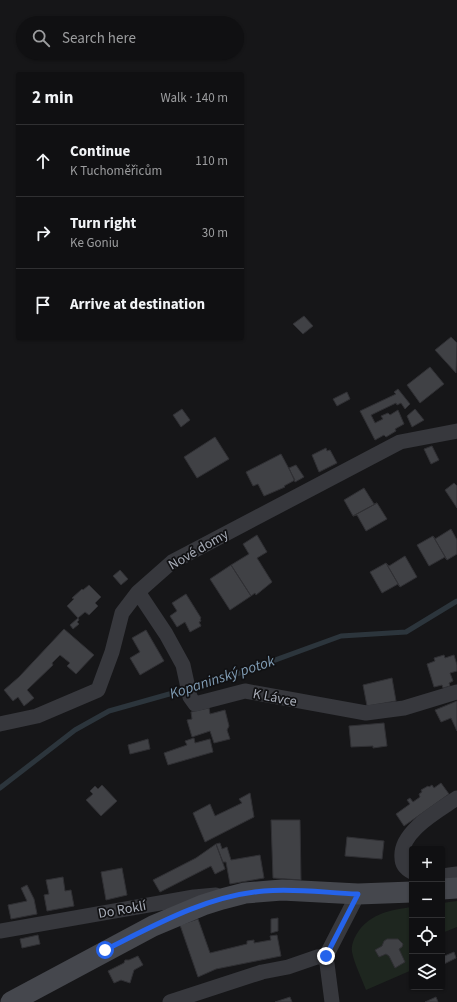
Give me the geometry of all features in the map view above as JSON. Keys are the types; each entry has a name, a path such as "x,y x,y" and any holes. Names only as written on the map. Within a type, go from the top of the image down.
{"street":[{"name":"Nové domy","path":"0,724 37,716 98,690 112,652 122,614 138,592 172,562 400,442 457,431"},
{"name":"K Lávce","path":"138,592 166,634 183,665 190,697 195,704 245,692 366,714 404,708 457,692"},
{"path":"409,870 404,866 402,861 402,848 405,839 414,829 457,798"},
{"path":"445,876 457,874"},
{"path":"445,889 457,888"},
{"path":"11,1002 153,926 203,904 245,893 282,890 358,894 409,892"},
{"name":"Do Roklí","path":"0,931 194,897 245,893"},
{"path":"332,1002 326,956 358,894"},
{"path":"170,1002 262,972 317,957 326,956"}],"shaded area":[{"path":"457,901 457,927 445,932 445,918 445,903"},
{"path":"409,908 409,971 366,990 352,952 354,939 369,920 389,911","holes":["387,939 398,939 403,944 399,949 405,962 395,967 389,956 386,954 379,957 375,950 382,946"]}],"building":[{"path":"304,316 313,326 303,334 293,324"},
{"path":"451,337 457,343 456,373 435,350"},
{"path":"430,367 444,384 420,403 407,385"},
{"path":"398,389 410,404 405,409 401,403 397,405 396,403 371,415 375,423 383,419 381,416 388,413 390,415 398,410 404,424 395,429 396,431 386,437 384,435 375,440 360,411 396,394 394,392"},
{"path":"347,392 350,399 337,406 333,399"},
{"path":"182,409 190,420 181,427 173,415"},
{"path":"415,409 424,420 412,427 407,416"},
{"path":"215,437 229,459 197,478 184,457"},
{"path":"432,446 439,460 431,464 424,449"},
{"path":"326,448 327,451 330,450 337,463 319,472 312,455"},
{"path":"281,454 295,480 284,486 285,487 264,496 258,484 253,486 246,472"},
{"path":"296,465 304,477 295,482 289,468"},
{"path":"454,483 457,486 457,508 445,490"},
{"path":"364,488 374,504 377,503 353,516 344,500"},
{"path":"377,503 387,519 366,531 357,515 353,516"},
{"path":"451,529 457,540 457,554 447,560 433,536 435,539"},
{"path":"257,535 267,552 257,558 272,582 256,595 255,593 251,596 231,565 249,554 243,544"},
{"path":"433,536 447,560 445,557 429,566 417,545"},
{"path":"405,556 417,577 400,587 386,563 389,566"},
{"path":"386,563 400,587 398,584 382,593 370,572"},
{"path":"231,565 251,596 230,610 210,579"},
{"path":"120,570 128,579 121,585 113,576"},
{"path":"89,585 101,597 95,603 98,606 89,615 85,612 78,618 67,606 74,599 72,598"},
{"path":"186,594 201,618 201,621 199,622 201,626 190,632 185,622 177,627 170,616 177,611 172,603"},
{"path":"78,618 79,620 77,622 79,624 73,629 70,625"},
{"path":"64,629 94,655 76,674 67,666 70,663 60,655 52,663 53,665 27,690 34,698 24,706 18,697 13,701 4,690 19,677"},
{"path":"146,630 164,661 140,675 130,658 140,652 132,638"},
{"path":"444,655 445,658 454,655 457,671 450,673 453,681 449,683 450,686 443,688 442,685 434,687 427,664 435,661 434,658"},
{"path":"392,678 396,701 367,706 363,685"},
{"path":"457,701 457,731 451,718 441,722 435,710"},
{"path":"209,708 210,714 225,710 229,726 227,730 230,739 214,743 210,731 192,737 187,720 192,719 191,712"},
{"path":"384,723 387,746 373,748 373,746 351,747 349,726"},
{"path":"194,738 195,743 210,739 213,752 168,765 164,753 187,745 185,741"},
{"path":"148,739 150,749 130,754 128,745"},
{"path":"441,783 449,794 404,826 396,814 410,804 407,800 410,798 413,802 420,797 419,794 422,792 421,790 432,785 434,788"},
{"path":"102,785 117,801 101,816 86,800 93,794 90,791 95,786 98,789"},
{"path":"250,793 254,817 205,842 193,813 210,804 215,816 242,803 239,799"},
{"path":"271,820 300,820 301,880 273,878"},
{"path":"347,837 384,841 382,859 345,856"},
{"path":"220,843 222,849 227,847 231,860 260,855 264,878 230,884 226,862 223,862 216,844"},
{"path":"216,844 225,869 215,874 211,866 160,892 153,880 196,858"},
{"path":"122,868 127,895 106,900 101,872"},
{"path":"63,877 65,891 71,890 74,906 47,911 44,895 49,894 46,880"},
{"path":"27,885 34,899 37,914 11,919 8,905 27,901 21,888"},
{"path":"278,918 278,931 271,933 271,919"},
{"path":"198,919 210,953 247,944 247,941 254,940 254,943 271,940 270,936 277,935 281,956 216,969 198,977 180,925"},
{"path":"38,935 40,944 22,948 20,939"},
{"path":"387,939 398,939 403,944 399,949 405,962 395,968 389,956 386,954 379,957 375,950 382,946 384,941"},
{"path":"454,952 456,958 445,964 445,956"},
{"path":"138,956 143,965 134,970 130,983 121,980 114,983 108,971 124,963 125,960"},
{"path":"290,997 292,1002 275,1002"},
{"path":"436,997 438,1002 425,1002"}],"waterway":[{"name":"Kopaninský potok","path":"0,788 75,730 109,711 226,678 341,636 406,632 457,601"}],"route":[{"path":"105,950 153,926 203,904 245,893 282,890 358,894 326,956"}]}
